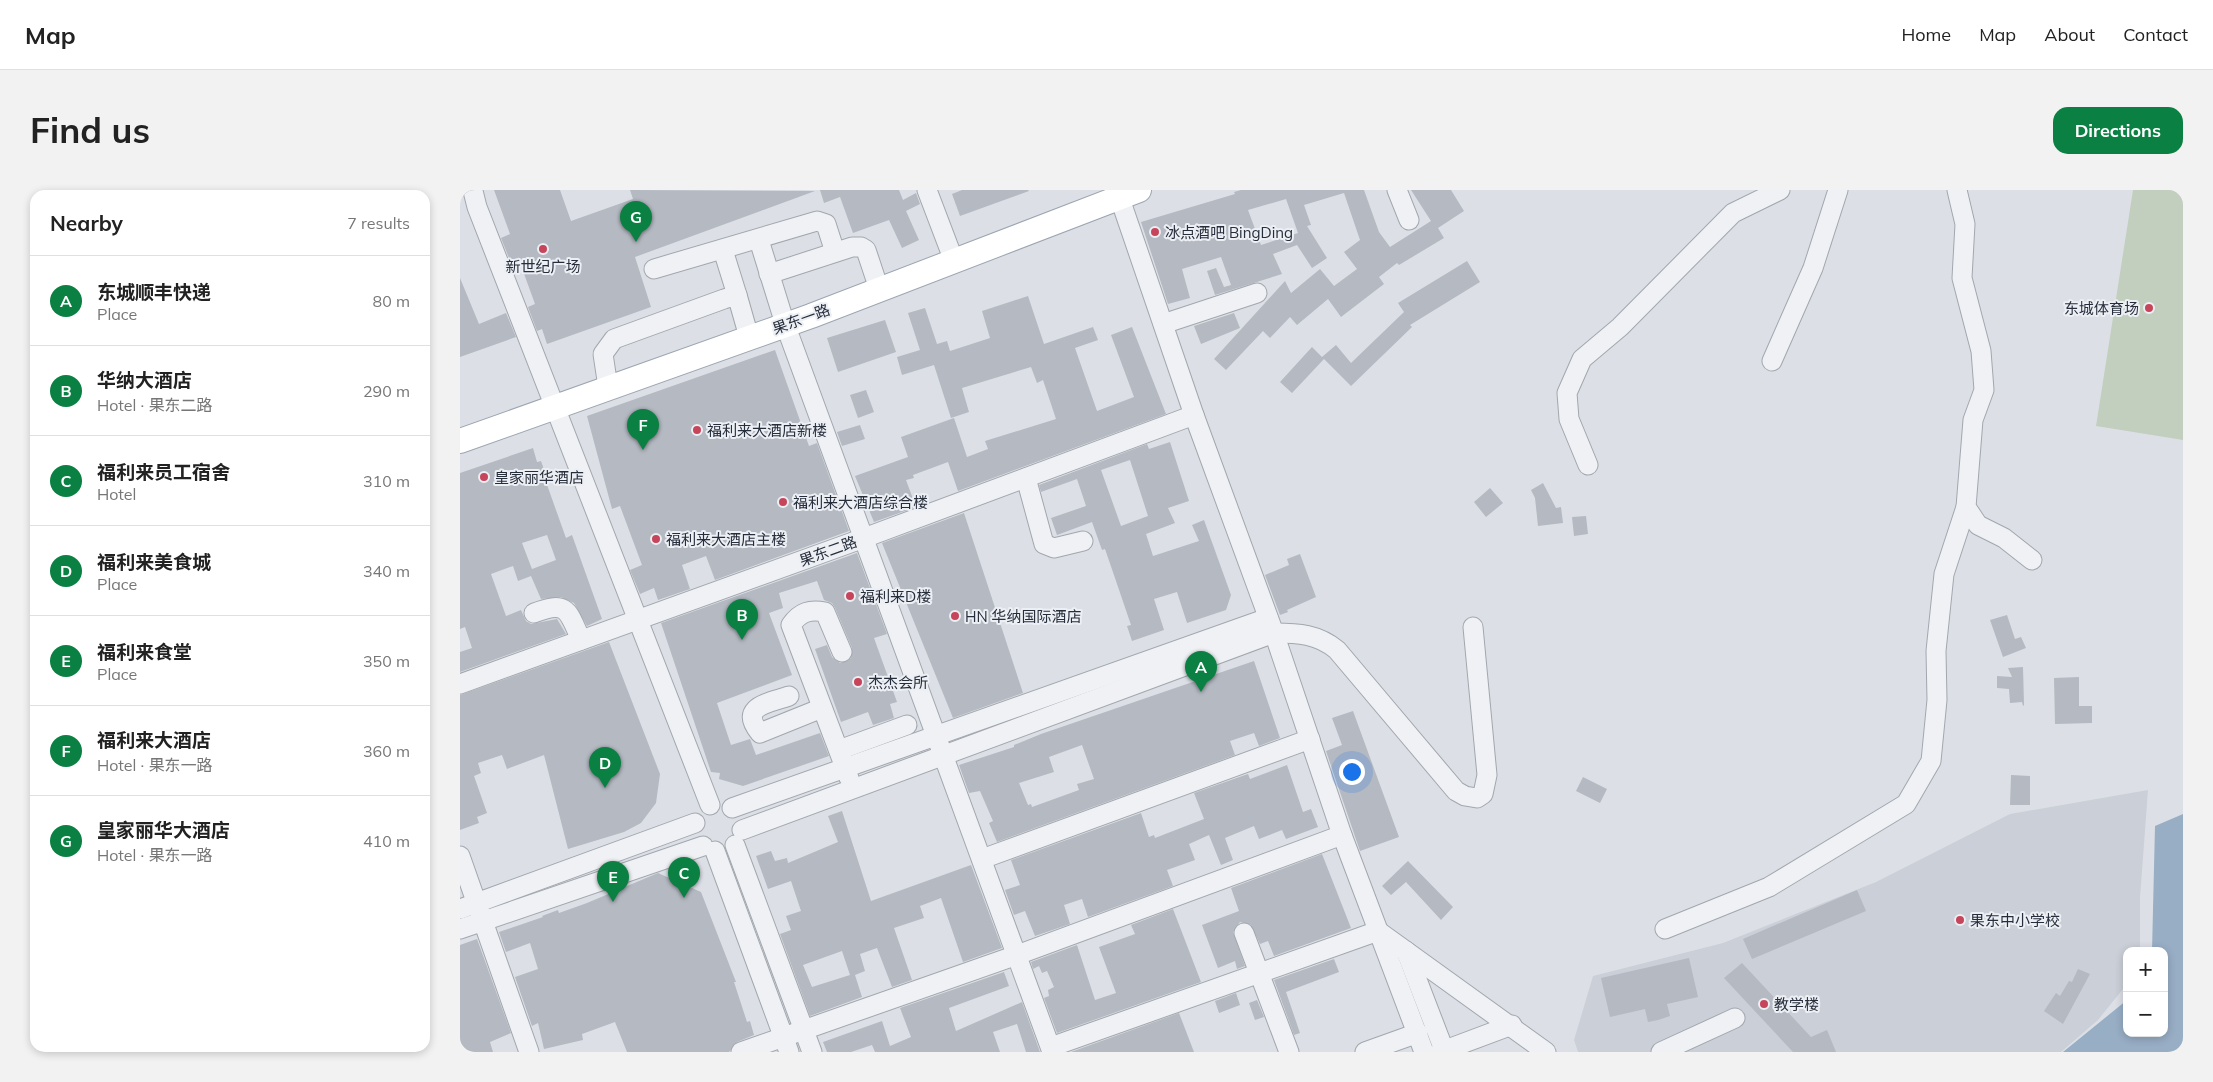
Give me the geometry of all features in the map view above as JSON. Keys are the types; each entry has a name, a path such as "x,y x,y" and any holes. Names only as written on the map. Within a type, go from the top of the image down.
{"main road":[{"name":"果东一路","path":"460,441 553,406 786,324 954,261 1125,192"}],"street":[{"path":"927,190 954,261"},
{"path":"1397,190 1409,220"},
{"path":"1588,465 1569,419 1567,393 1582,358 1620,327 1733,213 1780,190"},
{"path":"1772,361 1813,268 1838,190"},
{"path":"1664,929 1769,887 1906,804 1931,761 1937,700 1936,651 1944,574 1966,506 1973,420 1984,390 1981,351 1962,278 1965,224 1957,190"},
{"path":"469,192 477,207 710,805"},
{"path":"1125,192 1163,324 1194,415 1271,625 1342,835 1424,1052"},
{"path":"654,269 822,221 826,224 835,252"},
{"path":"759,240 786,324 936,734 945,754 1051,1050 1259,973 1378,932"},
{"path":"769,274 852,247 861,247 866,250 879,289"},
{"path":"723,250 750,337"},
{"path":"1163,324 1257,293"},
{"path":"608,387 603,354 614,339 737,295"},
{"name":"果东二路","path":"460,684 864,538 1194,415"},
{"path":"1026,478 1044,544 1054,548 1083,541"},
{"path":"1966,506 1978,524 2004,538 2032,560"},
{"path":"534,613 551,606 560,606 568,611 581,640"},
{"path":"842,652 825,612 807,611 797,616 791,625 852,789"},
{"path":"460,929 598,882 709,849 728,849 738,837 852,789 1271,625"},
{"path":"732,808 936,734 1271,625 1326,641 1337,650 1456,791 1465,796 1477,798 1483,794 1487,775 1473,627"},
{"path":"789,696 756,707 752,715 753,724 760,733 822,708"},
{"path":"839,750 907,725"},
{"path":"982,859 1310,739"},
{"path":"786,1044 758,966 709,849 694,832 694,823 703,809 710,805 725,805 732,808 738,814 738,837 777,958 812,1052"},
{"path":"468,906 694,823"},
{"path":"741,1052 786,1044 804,1029 1017,955 1342,835"},
{"path":"460,856 468,906 483,921 529,1052"},
{"path":"589,862 598,882"},
{"path":"1378,932 1512,1025 1546,1052"},
{"path":"1244,933 1289,1052"},
{"path":"1406,951 1442,1051 1512,1025"},
{"path":"758,966 777,958"},
{"path":"1661,1052 1735,1018"},
{"path":"1365,1052 1418,1033"}],"shaded area":[{"name":"果东中小学校","path":"2148,790 2140,898 2140,947 2123,947 2123,989 2098,1020 2061,1052 1578,1052 1574,1040 1593,976 1723,943 1876,882 2010,814"}],"green space":[{"name":"东城体育场","path":"2133,190 2183,190 2183,440 2096,426"}],"water":[{"path":"2183,814 2183,1052 2063,1052 2123,1003 2123,1037 2168,1037 2168,947 2152,947 2155,826"}],"building":[{"path":"494,190 560,190 571,221 633,199 630,190 815,191 635,257 651,307 547,344 542,329 537,331 528,307 535,304 519,260 511,263 501,238 510,234"},
{"path":"820,190 899,190 903,200 916,193 920,204 906,211 919,240 902,248 889,220 853,233 840,197 824,203"},
{"path":"962,190 1029,191 960,216 952,194"},
{"path":"1241,190 1364,190 1379,232 1390,247 1431,221 1411,190 1451,190 1464,211 1438,228 1444,238 1399,265 1397,263 1379,277 1384,284 1341,317 1328,299 1297,325 1290,317 1270,338 1263,331 1226,370 1214,359 1285,281 1291,293 1320,269 1334,286 1357,269 1344,252 1360,240 1344,193 1304,205 1311,225 1307,226 1327,258 1312,268 1297,245 1273,254 1282,274 1215,295 1207,271 1216,268 1224,287 1231,285 1221,257 1182,269 1190,298 1168,304 1141,222 1235,194 1234,192","holes":["1286,199 1298,233 1261,245 1248,210"]},
{"path":"1467,261 1480,282 1410,325 1412,327 1351,386 1324,359 1292,393 1280,382 1312,347 1322,357 1336,345 1351,363 1404,312 1398,303"},
{"path":"460,278 479,324 506,313 516,337 460,357"},
{"path":"1028,296 1044,344 1093,327 1098,340 1075,348 1097,411 1134,397 1111,335 1132,327 1166,414 958,491 948,462 913,475 914,478 906,480 916,507 874,522 855,476 908,457 901,437 954,418 967,457 988,449 985,441 1056,419 1043,380 1037,383 1031,367 962,388 969,412 951,418 934,365 902,375 897,357 920,350 908,313 925,308 937,344 947,341 950,351 990,338 982,311"},
{"path":"1234,313 1240,328 1201,344 1194,326"},
{"path":"885,320 896,352 838,372 827,338"},
{"path":"775,350 809,446 817,443 849,531 715,580 706,556 682,565 690,589 658,600 654,588 640,594 630,570 642,565 620,506 612,509 587,416"},
{"path":"866,390 874,412 858,418 850,395"},
{"path":"860,425 865,439 842,446 837,432"},
{"path":"1170,442 1189,501 1168,508 1175,523 1146,534 1153,556 1199,541 1192,525 1204,520 1231,595 1226,610 1187,623 1177,592 1154,599 1164,630 1132,641 1127,626 1131,625 1105,549 1102,550 1092,522 1057,535 1051,518 1086,506 1077,479 1041,492 1039,485 1147,444 1149,449","holes":["1130,460 1148,516 1121,526 1101,470"]},
{"path":"533,448 537,462 541,461 548,481 546,482 566,538 572,535 602,619 587,626 574,603 561,597 541,599 531,576 518,581 513,566 491,574 506,616 521,610 526,621 531,624 557,619 566,634 460,672 460,652 472,648 465,627 460,629 460,473","holes":["547,535 556,560 532,569 522,543"]},
{"path":"1543,483 1556,508 1561,507 1563,523 1538,526 1535,498 1531,490"},
{"path":"1490,488 1503,503 1486,517 1474,502"},
{"name":"HN 华纳国际酒店","path":"964,513 1023,693 953,718 882,543"},
{"path":"1586,516 1588,534 1574,536 1572,517"},
{"path":"857,553 887,634 874,638 897,702 890,704 894,718 873,725 868,712 841,722 815,649 827,645 832,657 840,663 851,658 852,648 835,608 832,603 824,600 817,581 779,593 783,608 769,613 792,675 717,703 731,745 750,739 756,755 820,733 829,756 743,786 719,779 720,773 711,772 661,623"},
{"path":"1300,554 1316,597 1280,615 1265,575 1289,565 1287,559"},
{"path":"2007,615 2015,639 2021,637 2026,648 2003,657 1990,620"},
{"path":"609,642 660,774 656,803 641,823 624,832 568,849 544,755 507,769 502,755 478,763 481,773 474,776 487,813 477,817 479,823 460,830 460,695"},
{"path":"1254,661 1280,738 1259,746 1254,733 1230,741 1235,755 997,842 989,823 993,821 980,791 969,793 959,765 1014,747 1014,745","holes":["1082,745 1094,779 1077,784 1079,790 1032,807 1031,804 1028,805 1019,783 1054,772 1049,757"]},
{"path":"2023,667 2023,706 2022,702 2010,703 2009,689 1997,688 1997,676 2012,677 2008,668"},
{"path":"2079,677 2079,706 2092,706 2092,723 2055,724 2054,678"},
{"path":"1353,711 1399,837 1360,851 1326,751 1342,745 1332,718"},
{"path":"1287,765 1303,812 1311,809 1318,827 1286,839 1282,830 1259,839 1254,826 1225,838 1233,860 1221,865 1209,835 1189,844 1195,860 1167,870 1173,886 1088,917 1082,899 1064,905 1070,924 1035,936 1025,911 1014,915 1005,890 1020,885 1011,860 1141,813 1149,837 1154,835 1155,838 1204,819 1194,793 1248,774 1250,779"},
{"path":"2011,775 2030,776 2030,805 2010,805"},
{"path":"1583,777 1607,789 1600,803 1576,791"},
{"path":"842,811 871,901 971,865 1002,948 963,962 941,898 920,906 924,918 894,928 912,980 892,987 877,948 860,954 865,971 855,975 862,997 810,1016 780,934 791,930 786,916 801,911 791,881 768,889 756,856 771,851 775,861 787,858 788,863 838,842 828,816","holes":["842,951 850,975 812,987 803,965"]},
{"path":"1322,854 1351,928 1274,956 1268,941 1260,944 1251,925 1240,922 1233,932 1245,966 1237,969 1235,961 1218,968 1202,925 1239,911 1231,888"},
{"path":"1408,861 1453,907 1441,920 1406,882 1391,895 1382,886"},
{"path":"658,873 701,892 736,982 734,982 747,1022 750,1021 754,1035 737,1042 729,1052 627,1052 615,1022 582,1034 583,1040 544,1049 538,1023 532,1026 515,977 538,969 530,943 506,952 499,932 558,910 559,913 587,903"},
{"path":"1857,890 1866,911 1752,959 1743,939"},
{"path":"1173,909 1201,982 1057,1033 1044,998 1049,996 1048,990 1054,987 1047,971 1042,973 1039,966 1033,969 1031,962 1077,945 1095,1000 1116,993 1099,947 1135,934 1131,925"},
{"path":"477,939 511,1033 490,1042 493,1052 460,1052 460,945"},
{"path":"1689,958 1698,997 1667,1004 1670,1016 1658,1020 1648,1022 1645,1009 1610,1017 1601,978"},
{"path":"1334,959 1339,972 1286,992 1300,1033 1294,1035 1274,980"},
{"name":"教学楼","path":"1742,963 1811,1037 1827,1030 1836,1052 1793,1052 1724,978"},
{"path":"2078,969 2090,974 2063,1024 2044,1011 2056,993 2060,996 2069,981 2072,982"},
{"path":"1004,972 1009,986 949,1008 956,1031 1022,1002 1040,1052 1026,1052 1017,1024 993,1032 1000,1052 875,1052 872,1045 851,1052 827,1052 823,1042 882,1021 890,1046 911,1037 900,1008"},
{"path":"1236,993 1240,1005 1219,1013 1215,1001"},
{"path":"1257,1000 1264,1017 1255,1020 1249,1003"},
{"path":"1179,1013 1194,1052 1071,1052"}],"place":[{"name":"冰点酒吧 BingDing","path":"1155,232"},
{"name":"皇家丽华大酒店","path":"636,242"},
{"name":"新世纪广场","path":"543,249"},
{"name":"东城体育场","path":"2149,308"},
{"name":"福利来大酒店新楼","path":"697,430"},
{"name":"福利来大酒店","path":"643,450"},
{"name":"皇家丽华酒店","path":"484,477"},
{"name":"福利来大酒店综合楼","path":"783,502"},
{"name":"福利来大酒店主楼","path":"656,539"},
{"name":"福利来D楼","path":"850,596"},
{"name":"HN 华纳国际酒店","path":"955,616"},
{"name":"华纳大酒店","path":"742,640"},
{"name":"杰杰会所","path":"858,682"},
{"name":"东城顺丰快递","path":"1201,692"},
{"name":"福利来美食城","path":"605,788"},
{"name":"福利来员工宿舍","path":"684,898"},
{"name":"福利来食堂","path":"613,902"},
{"name":"果东中小学校","path":"1960,920"},
{"name":"教学楼","path":"1764,1004"}]}
